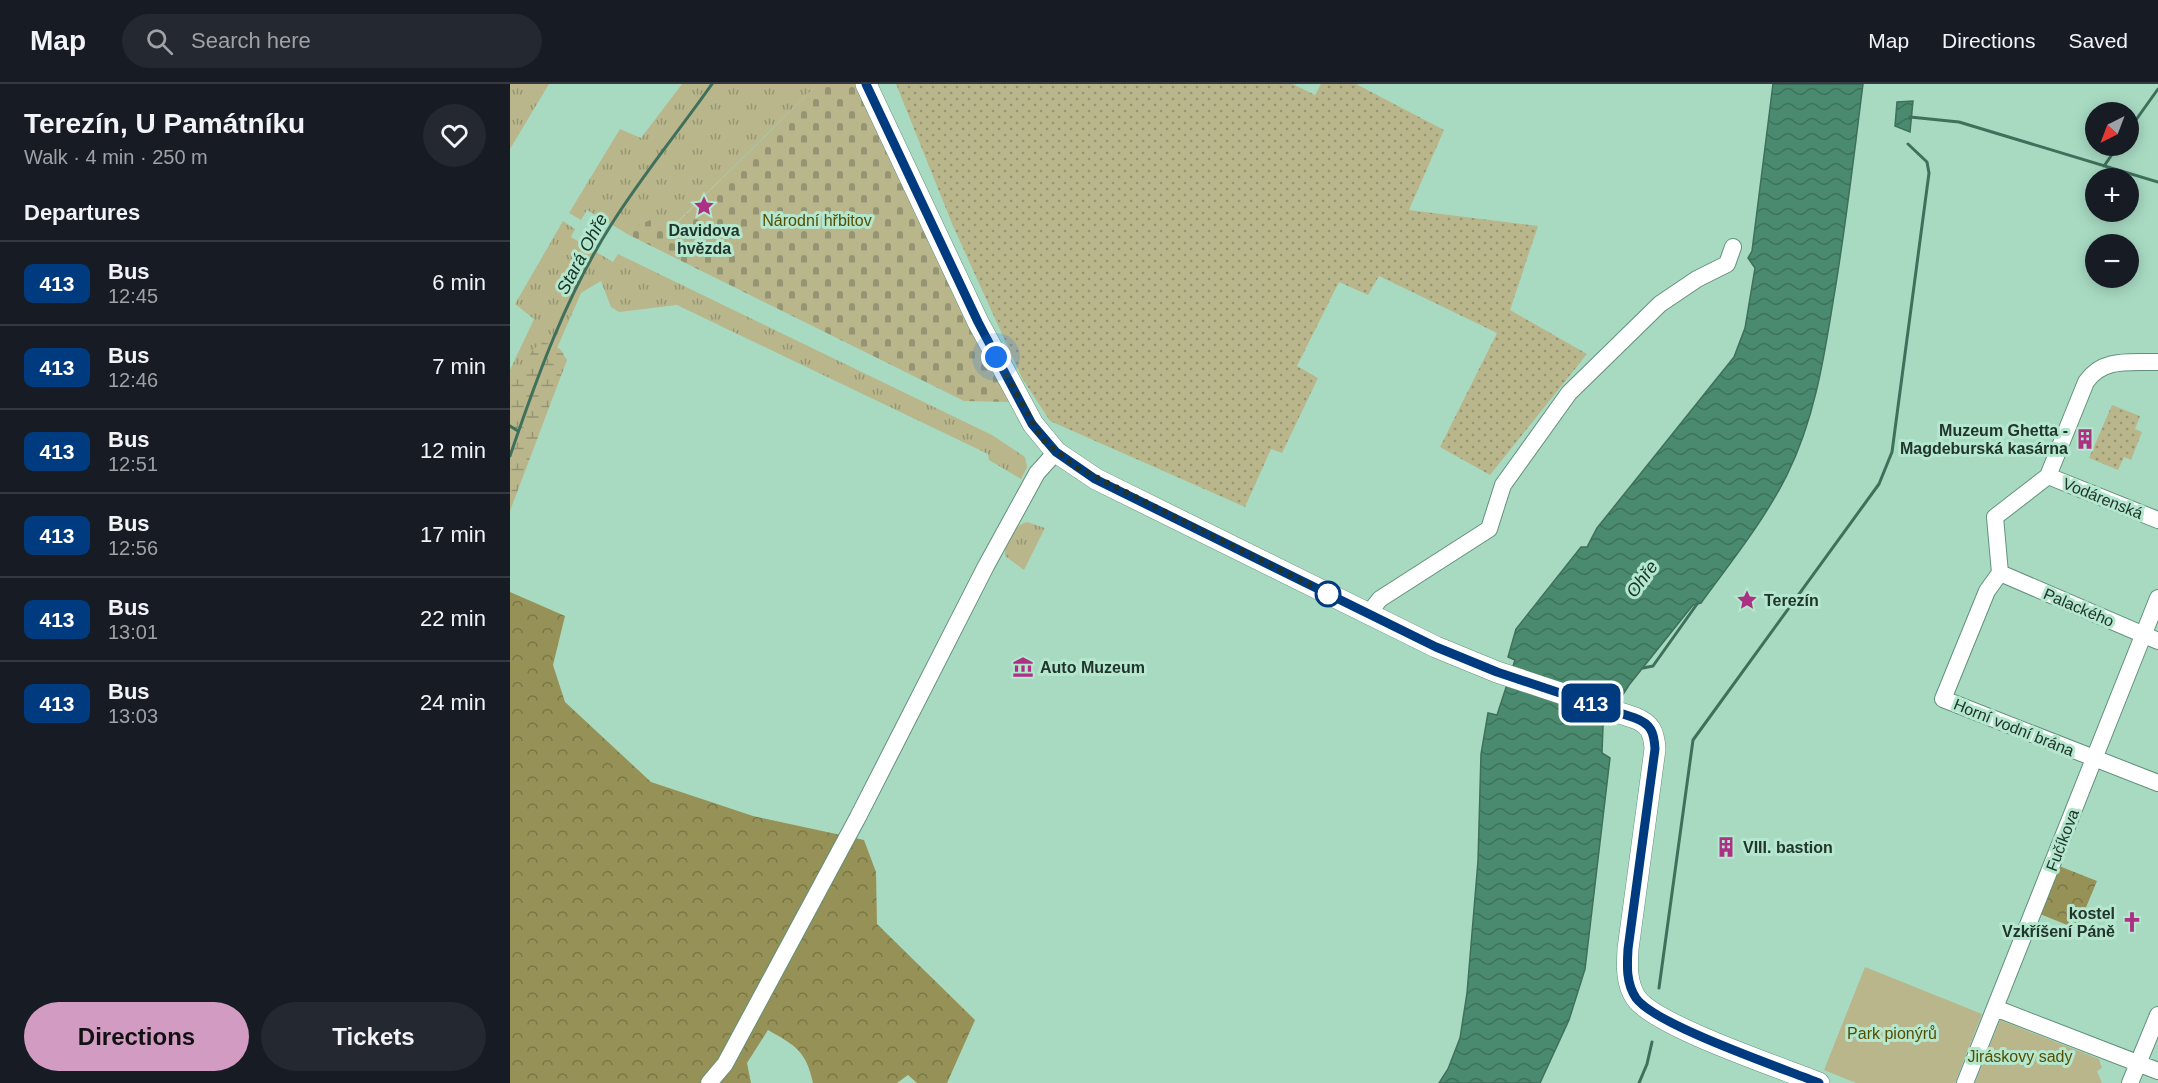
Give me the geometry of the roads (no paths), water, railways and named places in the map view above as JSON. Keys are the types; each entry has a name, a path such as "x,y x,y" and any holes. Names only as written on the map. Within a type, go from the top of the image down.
{"main road":[{"path":"866,84 999,363 1032,424 1056,452 1095,479 1436,647 1497,672 1644,721 1653,732 1655,749 1628,949 1627,966 1632,991 1642,1005 1669,1022 1808,1081"}],"street":[{"path":"1368,614 1380,599 1489,529 1503,485 1569,393 1660,304 1697,279 1727,264 1733,247"},
{"path":"2000,573 1995,517 2048,476 2093,371 2114,362 2158,362"},
{"path":"709,1083 724,1064 858,817 986,566 1037,473 1056,452"},
{"name":"Vodárenská","path":"2048,476 2158,520"},
{"name":"Palackého","path":"2000,573 2151,638"},
{"name":"Horní vodní brána","path":"2000,573 1987,591 1943,699 2093,758"},
{"name":"Fučíkova","path":"1965,1083 2093,758 2151,638 2158,598"},
{"path":"2093,758 2158,783"},
{"path":"1995,1008 2158,1071"},
{"path":"2130,1083 2158,1015"}],"water":[{"name":"Ohře","path":"1773,84 1863,84 1830,319 1822,365 1805,432 1787,475 1758,525 1701,603 1693,605 1629,685 1603,726 1602,753 1610,758 1585,969 1569,1020 1540,1083 1439,1083 1448,1069 1460,1038 1467,993 1478,861 1481,754 1488,713 1497,715 1515,660 1508,657 1516,629 1581,547 1587,547 1597,528 1734,357 1745,328 1755,268 1748,258 1752,251"},
{"path":"1913,101 1910,132 1895,126 1897,102"}],"waterway":[{"name":"Stará Ohře","path":"510,456 566,308 595,252 635,189 712,84"},
{"path":"2139,116 2158,89"},
{"path":"1910,117 1959,122 2158,182"},
{"path":"1659,988 1693,740 1879,484 1892,452 1929,173 1927,162 1908,144"},
{"path":"2104,166 2111,156"},
{"path":"510,426 518,431"},
{"path":"1643,668 1653,666 1697,604"},
{"path":"1639,1083 1647,1064 1652,1042"}],"place":[{"name":"Davidova hvězda","path":"704,206"},
{"name":"Muzeum Ghetta - Magdeburská kasárna","path":"2085,439"},
{"name":"Terezín","path":"1747,600"},
{"name":"Auto Muzeum","path":"1023,667"},
{"name":"VIII. bastion","path":"1726,847"},
{"name":"kostel Vzkříšení Páně","path":"2132,922"}],"park label":[{"name":"Národní hřbitov","path":"817,220"},
{"name":"Park pionýrů","path":"1892,1033"},
{"name":"Jiráskovy sady","path":"2020,1056"}]}
